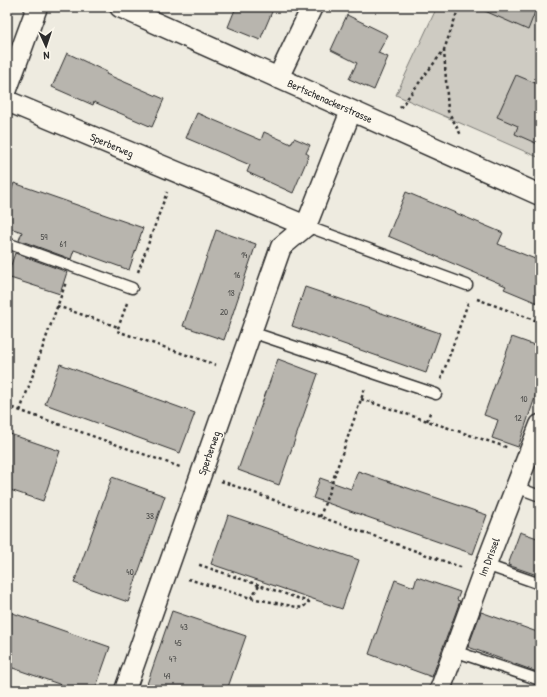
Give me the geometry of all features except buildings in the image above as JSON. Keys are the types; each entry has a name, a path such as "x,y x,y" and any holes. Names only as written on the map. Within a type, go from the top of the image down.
{"street":[{"path":"7,89 37,7"},
{"name":"Bertschenackerstrasse","path":"120,7 540,195"},
{"path":"278,78 312,7"},
{"name":"Sperberweg","path":"7,101 306,226"},
{"name":"Sperberweg","path":"125,690 281,246 306,226 351,111"},
{"name":"Im Drissel","path":"440,690 484,570 540,425"}],"lane":[{"path":"306,226 467,285"},
{"path":"7,243 132,288"},
{"path":"251,332 436,394"},
{"path":"516,487 540,496"},
{"path":"484,570 540,584"},
{"path":"454,651 540,680"}],"path":[{"path":"398,110 444,50 459,7"},
{"path":"444,50 448,111 463,137"},
{"path":"175,171 117,331 237,372"},
{"path":"20,411 72,266"},
{"path":"427,421 470,297 540,322"},
{"path":"57,306 118,327"},
{"path":"320,516 371,372"},
{"path":"362,399 528,455"},
{"path":"7,406 320,516 484,570"},
{"path":"7,494 9,494 7,500"},
{"path":"166,572 251,598 302,608 309,602 197,564"},
{"path":"251,598 258,585"}],"shaded area":[{"path":"437,7 540,7 540,158 396,95"}]}
